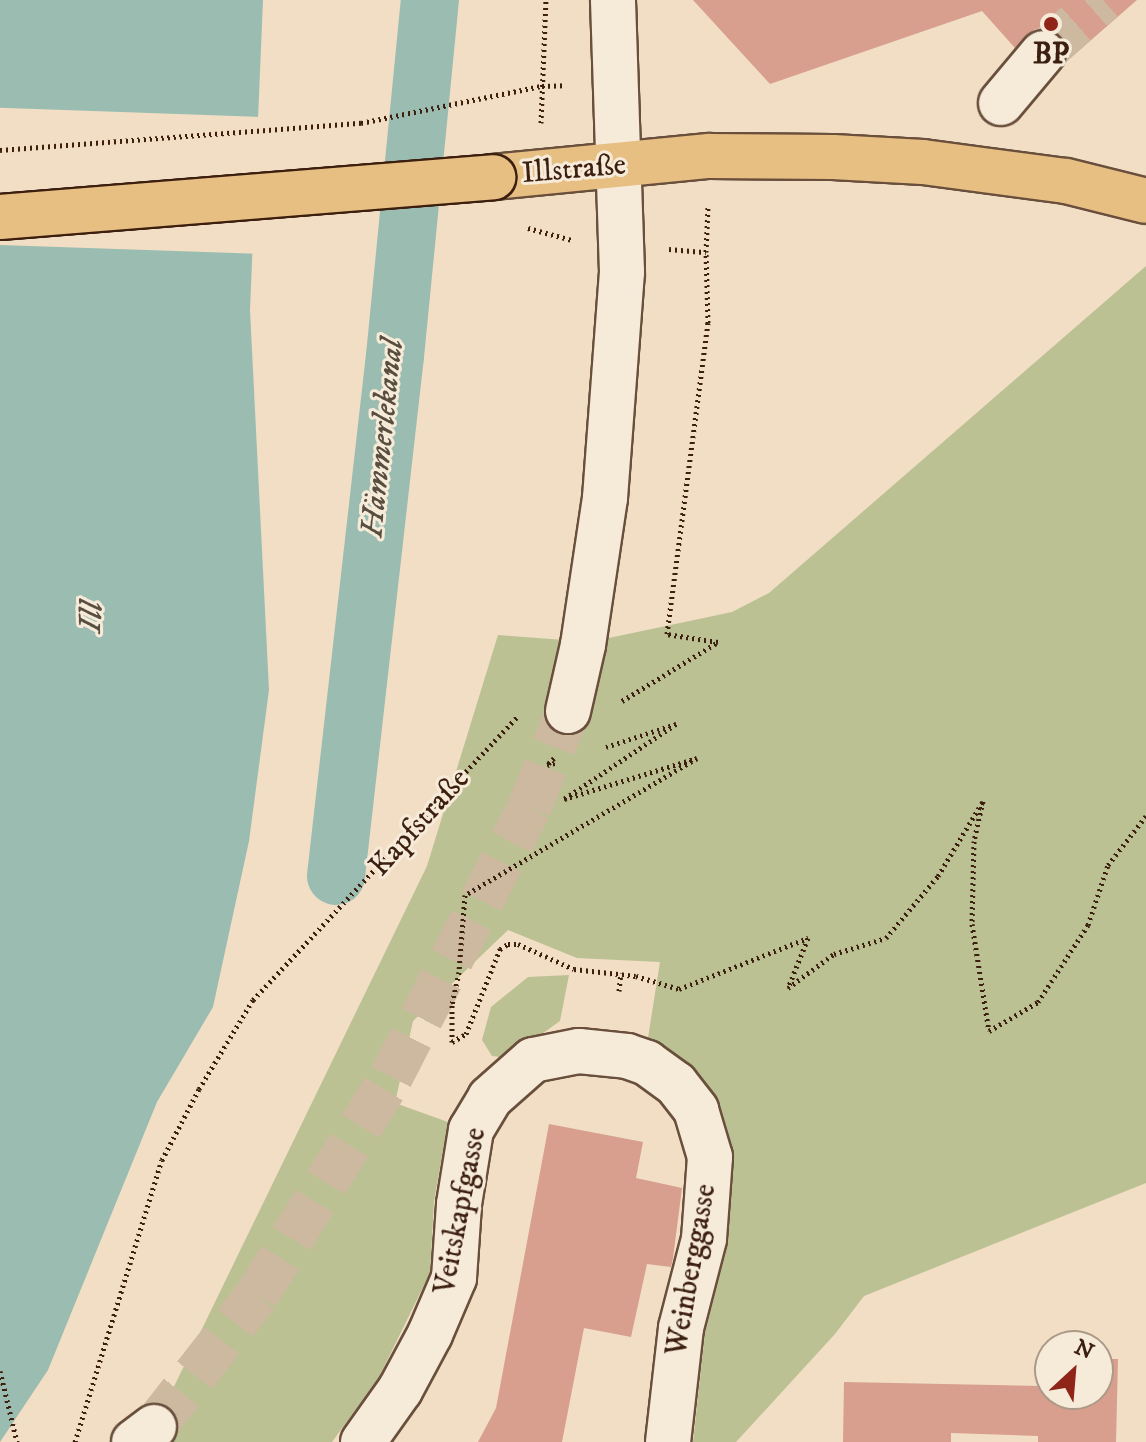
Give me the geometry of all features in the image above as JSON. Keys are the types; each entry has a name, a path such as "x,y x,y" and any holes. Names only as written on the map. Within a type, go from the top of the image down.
{"main road":[{"name":"Illstraße","path":"0,217 493,177 709,156 833,157 923,162 1066,181 1146,201"}],"street":[{"path":"568,711 583,645 605,498 622,272 616,166 613,0"},
{"path":"1001,103 1043,53"},
{"name":"Veitskapfgasse","path":"363,1442 400,1390 430,1334 454,1278 459,1204 471,1130 490,1098 533,1060 579,1051 611,1055"},
{"name":"Weinberggasse","path":"611,1055 647,1063 676,1084 696,1110 710,1157 704,1239 681,1328 668,1442"}],"path":[{"path":"0,150 361,123 542,86 546,0"},
{"path":"613,706 718,642 667,634 708,323 708,196"},
{"path":"522,228 584,244"},
{"path":"665,249 706,252"},
{"name":"Kapfstraße","path":"75,1442 162,1160 199,1089 253,1000 521,713"},
{"path":"604,747 676,724 564,799 697,758 465,895 459,972 452,1005 452,1042 466,1034 500,949 508,944 518,944 574,969 621,973 679,989 808,938 788,988 834,954 886,938 938,876 983,801 974,841 972,924 989,1031 1038,1002 1088,925 1108,865 1146,816"},
{"path":"557,754 547,765 561,761"},
{"path":"619,991 621,973"},
{"path":"0,1371 17,1441"}],"green space":[{"path":"1146,266 1146,1183 864,1296 835,1334 736,1442 693,1442 705,1333 728,1243 734,1155 718,1098 677,1055 648,1038 660,962 577,958 508,930 413,1021 395,1103 448,1122 434,1201 430,1273 379,1377 332,1442 147,1442 427,866 498,635 590,642 732,612 769,593"},
{"path":"569,975 560,1021 508,1058 492,1056 482,1040 491,1007 528,977"}],"water":[{"name":"Ill","path":"0,0 263,0 250,310 269,690 249,841 213,1007 157,1102 48,1370 0,1442"}],"pier":[{"path":"0,108 262,117 257,254 0,245"}],"building":[{"path":"693,0 1137,0 1066,62 1067,45 1058,33 1047,28 1035,29 1015,48 982,11 770,84"},
{"path":"549,1124 643,1142 636,1178 682,1188 671,1267 647,1264 631,1337 584,1328 562,1442 478,1442 496,1408"},
{"path":"1114,1359 1118,1359 1116,1442 1038,1442 1038,1436 951,1433 951,1442 843,1442 844,1382 1034,1386 1034,1410 1114,1410"}],"waterway":[{"name":"Hämmerlekanal","path":"336,876 395,356 430,0"}],"tunnel":[{"path":"1043,53 1103,0"},
{"path":"154,1427 257,1295 391,1077 529,808 568,711"}],"place":[{"name":"BP","path":"1051,24"}]}
